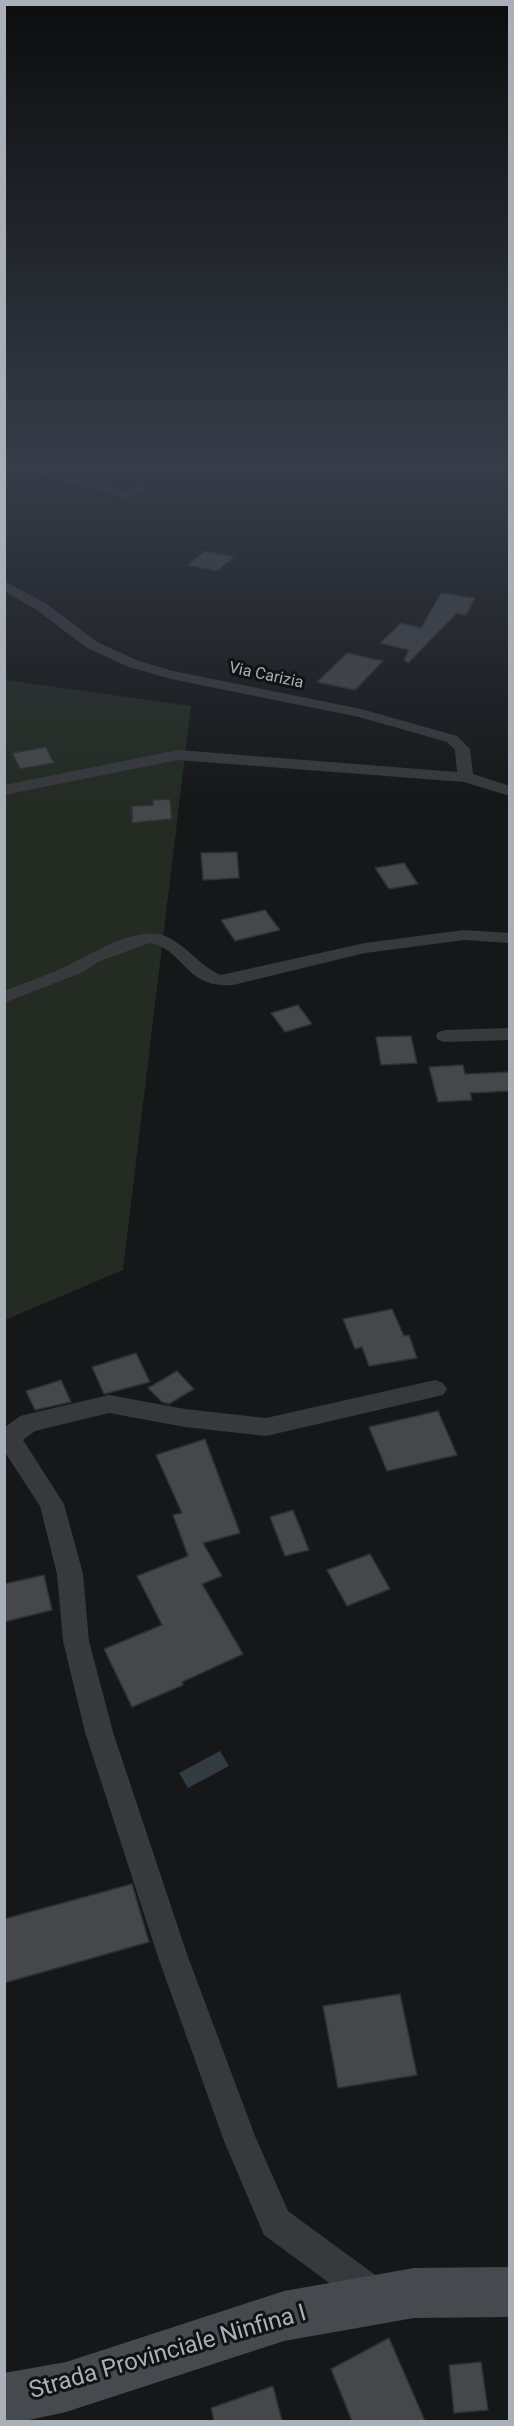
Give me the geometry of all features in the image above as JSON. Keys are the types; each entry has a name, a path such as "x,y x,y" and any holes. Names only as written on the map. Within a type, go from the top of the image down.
{"main road":[{"name":"Strada Provinciale Ninfina I","path":"4,2398 66,2387 284,2316 414,2293 510,2292"}],"street":[{"name":"Via Carizia","path":"4,585 42,607 92,645 134,664 171,675 361,713 452,739 462,749 466,777"},
{"path":"4,790 178,755 466,777 510,791"},
{"path":"4,998 77,968 92,958 147,938 157,939 176,948 201,974 219,981 365,948 464,935 510,938"},
{"path":"445,1036 510,1034"},
{"path":"380,2299 276,2223 240,2141 173,1957 99,1732 76,1641 70,1574 52,1504 9,1438 28,1423 109,1404 185,1418 267,1427 435,1389"}],"shaded area":[{"path":"5,680 191,706 123,1270 5,1320"},
{"path":"220,1751 229,1766 188,1788 179,1773"}],"building":[{"path":"441,593 475,598 466,615 457,613 408,663 404,660 409,650 380,643 401,623 421,628"},
{"path":"347,653 383,661 355,690 317,682"},
{"path":"46,747 54,763 20,769 12,753"},
{"path":"170,799 172,819 132,823 132,806 153,805 153,800"},
{"path":"237,852 239,878 203,880 201,853"},
{"path":"404,863 418,884 389,889 375,868"},
{"path":"265,910 280,930 235,941 221,920"},
{"path":"298,1005 312,1024 285,1032 271,1013"},
{"path":"411,1036 417,1063 381,1065 376,1037"},
{"path":"463,1065 465,1074 510,1072 510,1091 470,1093 472,1100 438,1102 429,1067"},
{"path":"392,1309 404,1336 409,1335 417,1358 369,1366 362,1347 355,1349 343,1319"},
{"path":"136,1353 150,1382 104,1394 92,1367"},
{"path":"177,1371 194,1389 169,1404 162,1402 148,1388"},
{"path":"61,1380 71,1402 35,1410 26,1391"},
{"path":"438,1411 457,1455 387,1471 369,1427"},
{"path":"205,1439 240,1533 203,1543 222,1576 202,1584 243,1654 182,1682 183,1685 132,1707 104,1649 162,1625 137,1576 188,1556 173,1515 182,1513 156,1455"},
{"path":"293,1510 309,1550 285,1556 270,1517"},
{"path":"370,1554 390,1589 347,1606 327,1570"},
{"path":"44,1575 52,1610 4,1622 4,1584"},
{"path":"132,1884 149,1942 4,1983 4,1919"},
{"path":"400,1994 417,2075 338,2088 323,2006"},
{"path":"389,2338 425,2421 352,2421 331,2369"},
{"path":"481,2362 488,2410 454,2413 449,2365"},
{"path":"273,2386 282,2421 214,2421 211,2408"}]}
